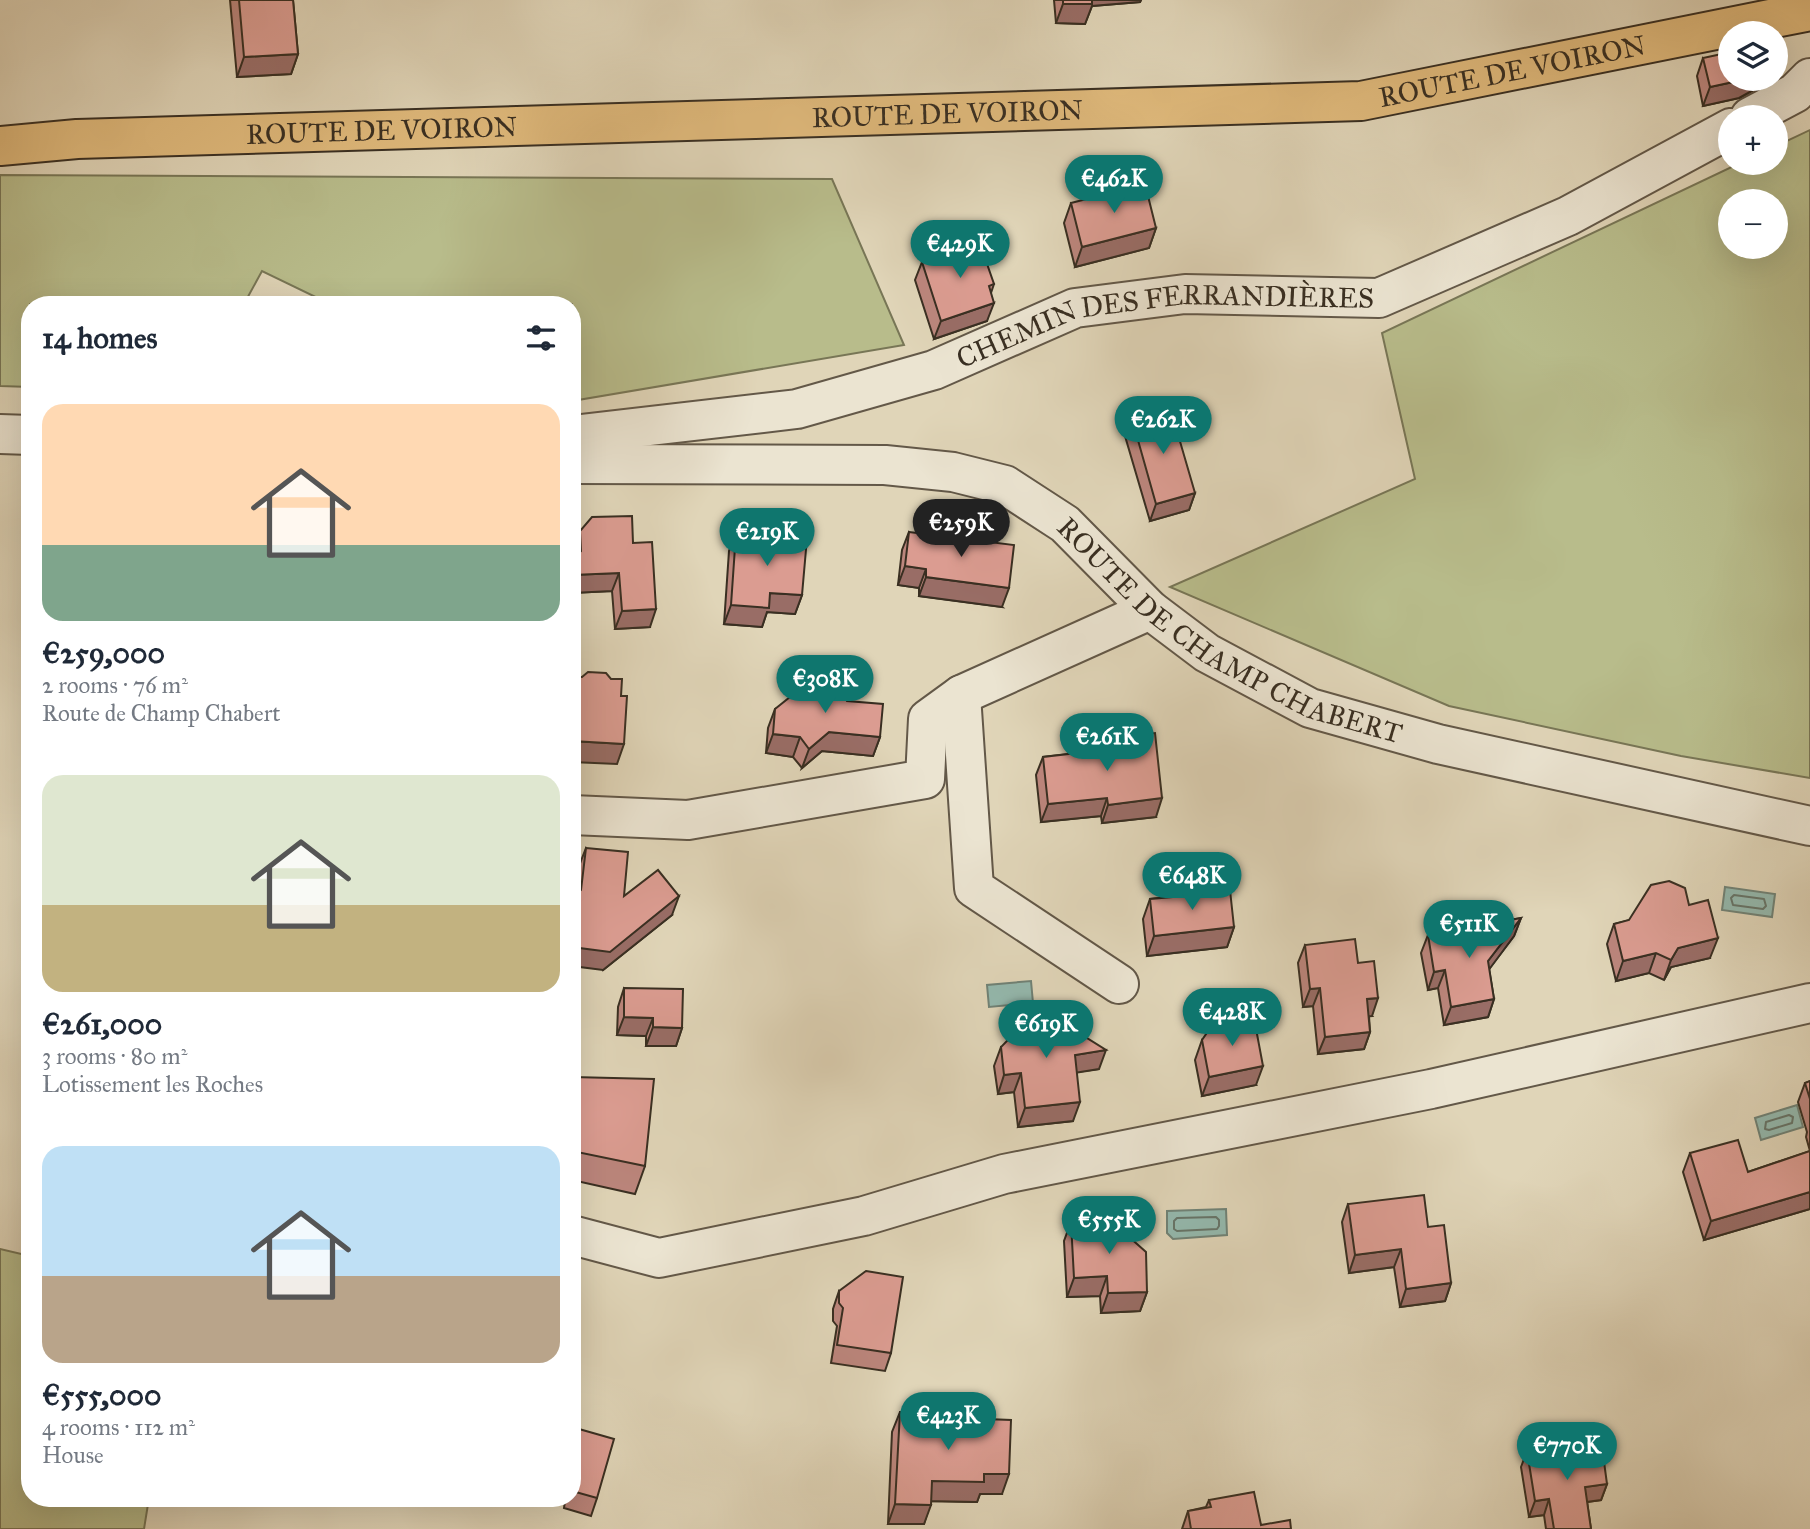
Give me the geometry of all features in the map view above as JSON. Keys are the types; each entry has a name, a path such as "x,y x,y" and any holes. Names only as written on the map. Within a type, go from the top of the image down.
{"main road":[{"name":"ROUTE DE VOIRON","path":"0,146 77,139 1361,101 1810,11"},
{"name":"ROUTE DE VOIRON","path":"0,131 77,139"}],"street":[{"path":"1771,105 1802,86"},
{"name":"CHEMIN DES FERRANDIÈRES","path":"581,434 797,409 934,370 1074,308 1185,294 1379,298 1568,216 1718,135"},
{"path":"0,434 21,435"},
{"name":"ROUTE DE CHAMP CHABERT","path":"581,464 885,465 953,471 1005,485 1065,524 1150,610 1207,653 1310,708 1438,744 1810,825"},
{"path":"581,814 688,820 925,779 928,719 961,695 1150,610"},
{"path":"961,695 974,888 1119,984"},
{"path":"581,1237 659,1258 864,1216 1004,1174 1431,1090 1810,1003"}],"green space":[{"path":"1810,130 1810,778 1681,756 1449,706 1170,587 1415,479 1382,333 1718,173 1788,175 1788,140"},
{"path":"0,175 832,179 904,345 581,399 581,296 314,296 262,271 248,296 21,296 21,387 0,386"},
{"path":"0,1249 21,1254 21,1507 148,1507 144,1529 0,1529"}],"water":[{"path":"1222,871 1224,892 1182,898 1180,876"},
{"path":"1725,887 1775,894 1772,917 1722,910"},
{"path":"1031,981 1033,1003 989,1007 987,985"},
{"path":"1797,1105 1803,1127 1761,1140 1755,1118"},
{"path":"1226,1209 1227,1235 1173,1239 1167,1233 1167,1211"}],"building":[{"path":"239,0 293,0 298,54 244,57"},
{"path":"1063,0 1092,0 1092,4 1063,4"},
{"path":"1718,55 1718,85 1710,87 1703,58"},
{"path":"1145,184 1156,228 1082,247 1071,203"},
{"path":"978,238 994,284 989,286 994,303 941,321 922,262 945,254 943,249"},
{"path":"1170,407 1195,493 1156,504 1132,419"},
{"path":"632,516 633,543 652,542 656,609 622,611 619,573 581,575 581,530 592,517"},
{"path":"909,532 1014,545 1009,588 926,577 926,569 905,566"},
{"path":"736,533 807,538 802,595 770,593 769,608 731,605"},
{"path":"588,672 606,673 611,679 622,679 621,696 627,696 624,744 581,742 582,677"},
{"path":"815,677 824,688 838,689 847,701 883,704 880,737 829,732 809,749 800,737 773,734 775,709"},
{"path":"1155,733 1162,798 1108,805 1107,798 1048,804 1043,757 1111,749 1110,738"},
{"path":"586,848 628,852 624,896 658,870 679,896 610,952 581,948 581,890"},
{"path":"1669,881 1685,888 1689,905 1708,900 1718,938 1678,948 1671,960 1656,953 1623,961 1614,924 1629,920 1651,885"},
{"path":"1204,888 1205,893 1230,890 1234,927 1154,936 1150,899 1172,897 1172,892"},
{"path":"1521,918 1488,961 1494,999 1451,1007 1445,970 1434,972 1428,935"},
{"path":"1355,939 1358,963 1374,961 1378,998 1367,999 1370,1032 1325,1037 1320,988 1310,989 1305,945"},
{"path":"624,988 683,989 682,1028 653,1027 653,1018 624,1017"},
{"path":"1039,1008 1106,1050 1075,1055 1080,1102 1025,1108 1021,1073 1004,1075 1001,1047"},
{"path":"1254,1018 1263,1066 1209,1077 1202,1040 1211,1027"},
{"path":"581,1077 654,1079 645,1166 581,1153"},
{"path":"1810,1081 1810,1099 1805,1083"},
{"path":"1738,1140 1748,1172 1810,1151 1810,1192 1711,1221 1690,1153"},
{"path":"1424,1195 1428,1227 1444,1225 1451,1283 1406,1289 1401,1249 1355,1255 1348,1204"},
{"path":"1110,1220 1146,1252 1147,1292 1108,1293 1107,1276 1074,1278 1071,1222"},
{"path":"866,1271 903,1277 891,1353 837,1345 843,1308 839,1303 839,1291"},
{"path":"900,1412 987,1413 986,1419 1011,1420 1009,1474 984,1474 984,1482 932,1481 931,1505 895,1504"},
{"path":"581,1430 614,1439 597,1498 581,1494"},
{"path":"1572,1445 1573,1451 1602,1447 1607,1484 1585,1487 1591,1529 1554,1529 1549,1499 1535,1501 1527,1451"},
{"path":"1254,1492 1261,1525 1290,1520 1291,1529 1191,1529 1188,1511 1211,1507 1209,1500"}]}
